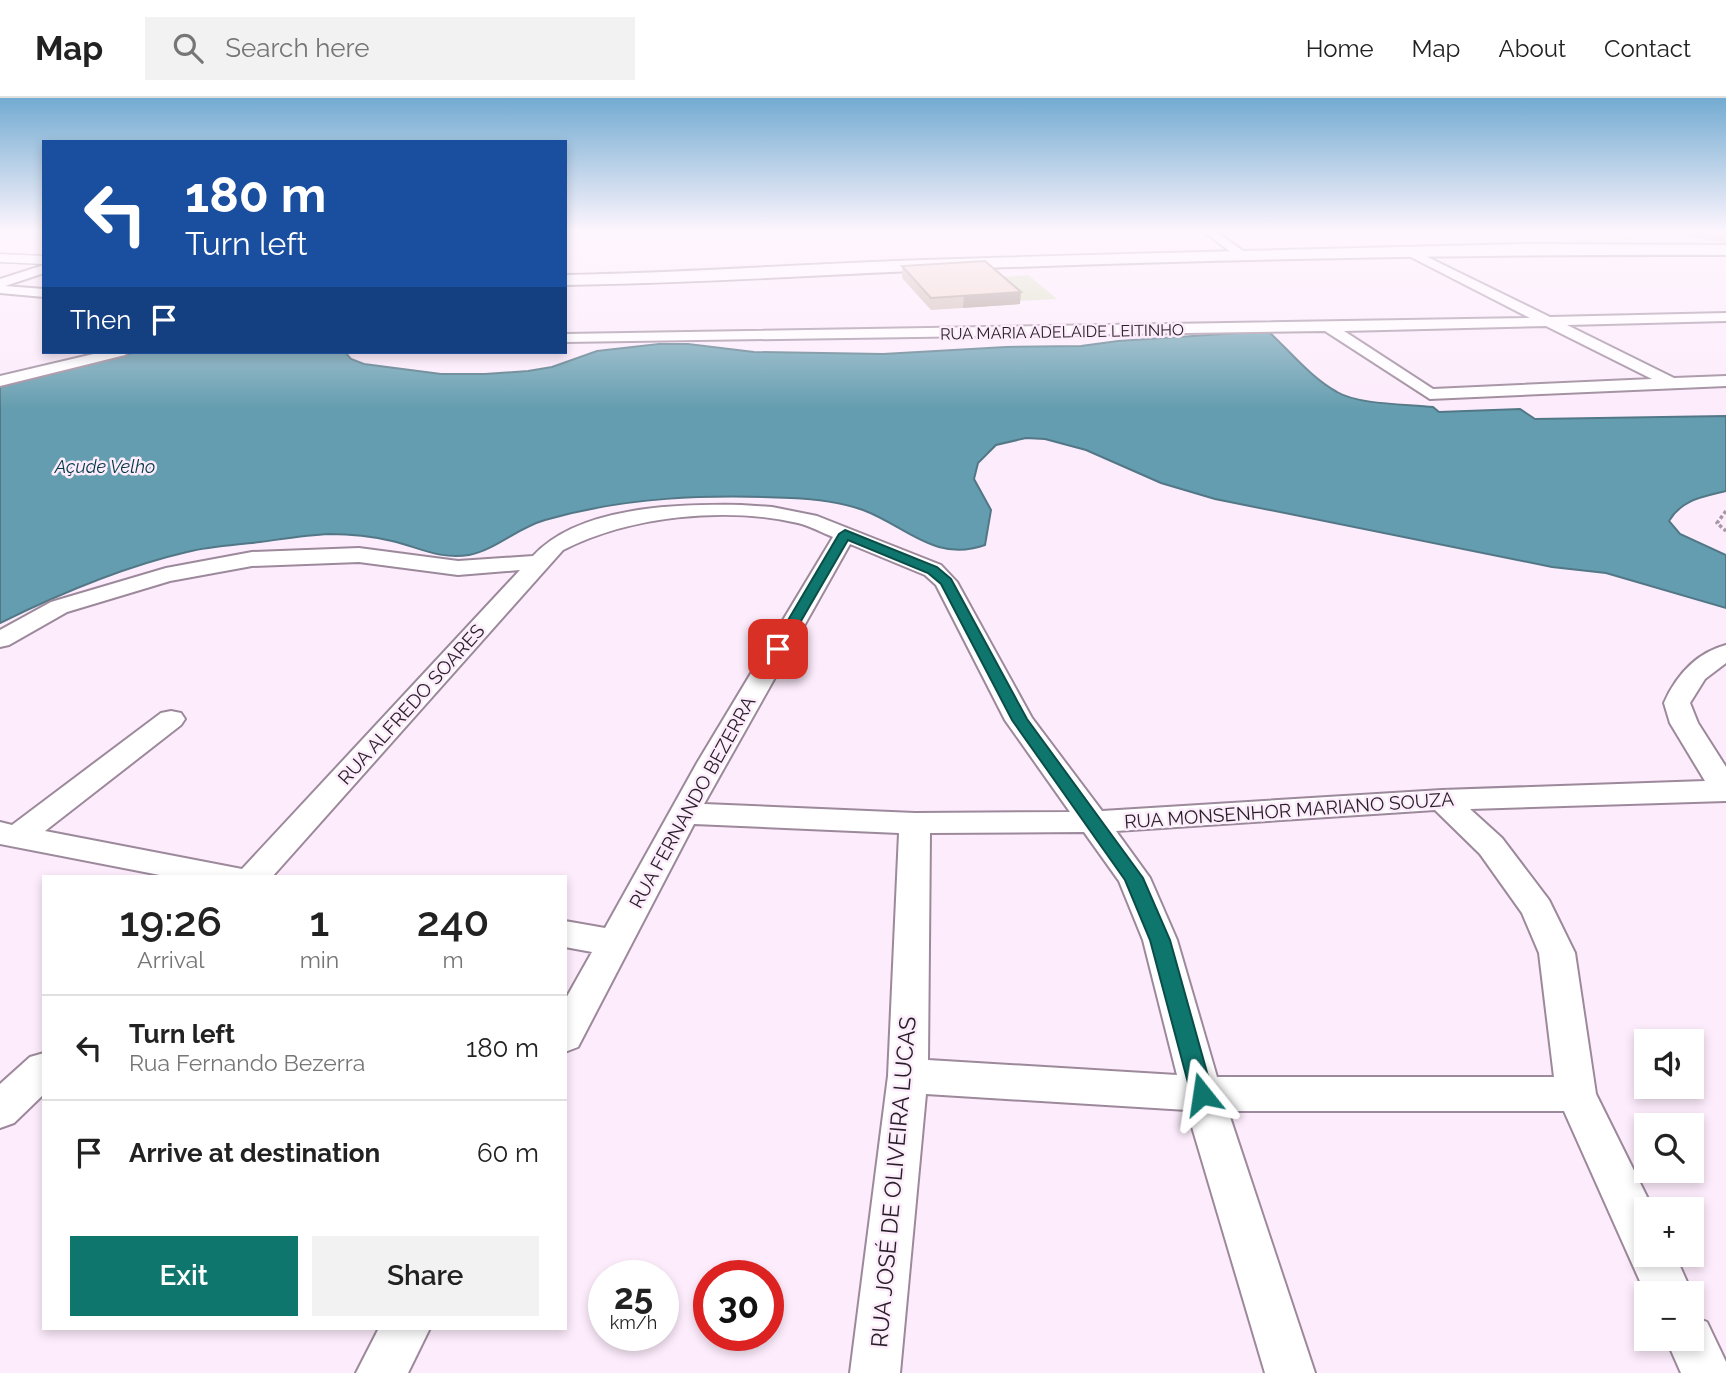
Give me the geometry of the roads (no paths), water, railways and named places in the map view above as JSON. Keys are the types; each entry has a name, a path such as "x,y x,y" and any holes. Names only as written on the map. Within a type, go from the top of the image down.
{"street":[{"path":"16,290 42,293"},
{"path":"1486,290 1672,384"},
{"name":"RUA MARIA ADELAIDE LEITINHO","path":"567,338 1328,327 1726,317"},
{"path":"1328,327 1430,394 1726,381"},
{"path":"0,381 112,354"},
{"name":"RUA ALFREDO SOARES","path":"255,875 555,545 572,535 629,519 674,513 731,511 802,518 845,534"},
{"path":"845,534 933,570 946,582 1019,720 1133,878 1160,940 1202,1094 1290,1373"},
{"name":"RUA FERNANDO BEZERRA","path":"567,1032 684,813 845,534"},
{"path":"0,640 59,607 166,575 252,559 359,555 458,568 540,562"},
{"path":"1726,653 1709,661 1693,674 1677,703 1684,723 1726,790"},
{"path":"6,836 171,719"},
{"name":"RUA MONSENHOR MARIANO SOUZA","path":"684,813 915,823 1093,822 1442,800 1726,790"},
{"path":"1442,800 1491,846 1537,909 1557,953 1576,1094 1634,1218"},
{"name":"RUA JOSÉ DE OLIVEIRA LUCAS","path":"875,1373 908,1076 915,823"},
{"path":"6,836 220,875"},
{"path":"567,934 616,943"},
{"path":"0,1110 42,1071"},
{"path":"908,1076 1202,1094 1576,1094"},
{"path":"381,1373 405,1330"},
{"path":"1696,1351 1706,1373"}],"water":[{"name":"Açude Velho","path":"1268,331 1301,364 1337,392 1358,399 1433,407 1439,412 1520,409 1535,419 1726,416 1726,491 1687,503 1669,521 1680,534 1726,555 1726,608 1606,573 1552,567 1215,499 1161,483 1086,450 1045,439 1026,438 996,445 978,463 974,479 991,510 985,545 967,549 936,546 863,510 827,501 760,497 666,499 605,506 545,520 488,549 469,555 448,556 384,539 337,534 196,550 115,573 0,623 0,385 128,354 347,354 351,359 364,364 441,374 485,374 552,367 597,351 659,344 688,344 754,352 883,354 1081,346"}]}
